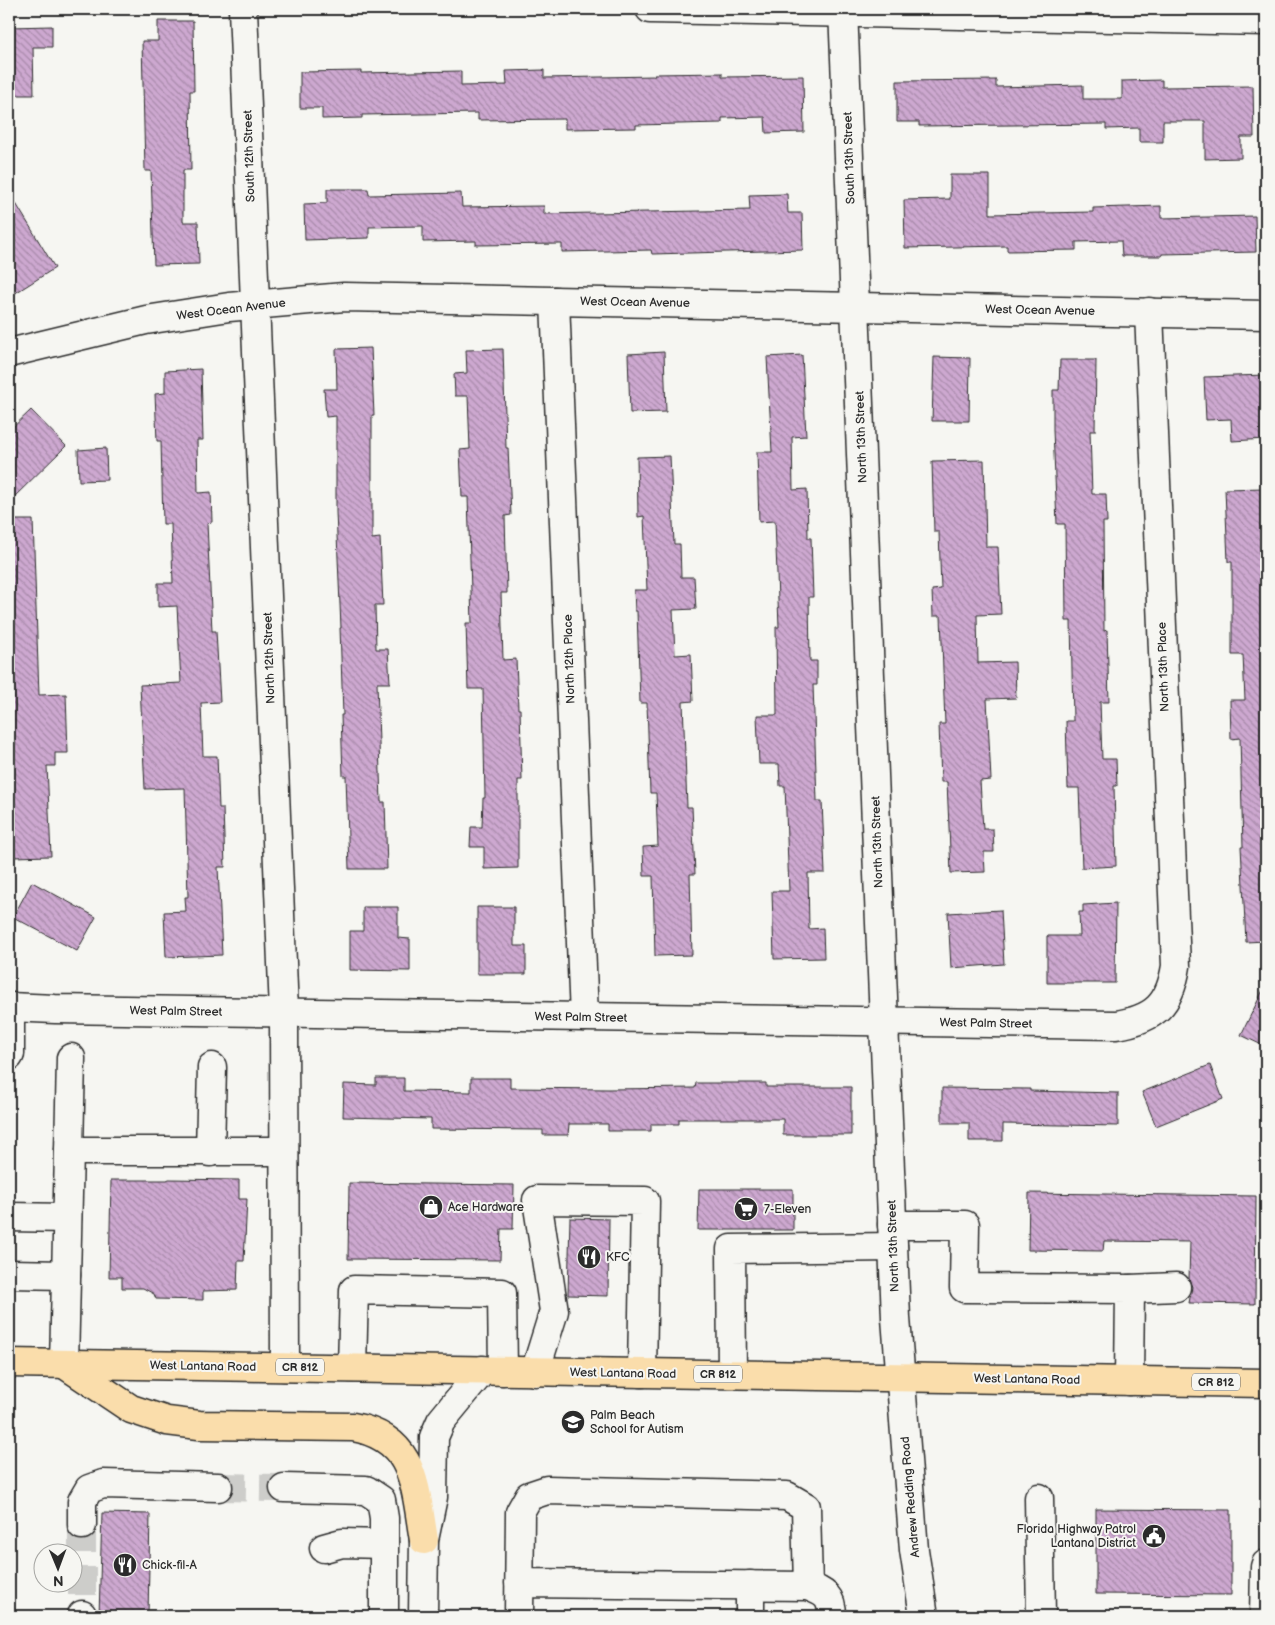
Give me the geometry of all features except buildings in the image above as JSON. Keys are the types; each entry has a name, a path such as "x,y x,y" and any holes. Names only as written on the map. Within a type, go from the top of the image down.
{"main road":[{"name":"West Lantana Road","path":"9,1362 1266,1383"},
{"path":"64,1364 131,1409 167,1421 199,1425 353,1427 376,1433 392,1443 409,1469 416,1491 424,1540"}],"street":[{"name":"South 12th Street","path":"243,9 255,304"},
{"path":"650,9 844,11 1266,21"},
{"name":"South 13th Street","path":"844,11 855,306"},
{"name":"West Ocean Avenue","path":"9,353 146,320 255,304 344,297 1266,315"},
{"name":"North 12th Place","path":"555,300 584,1017"},
{"name":"North 12th Street","path":"255,304 284,1012 285,1367"},
{"name":"North 13th Street","path":"855,306 896,1318 901,1377"},
{"name":"North 13th Place","path":"1149,312 1176,966 1173,984 1165,1001 1151,1014"},
{"path":"9,1007 9,1056"},
{"name":"West Palm Street","path":"9,1007 1116,1025 1134,1022 1151,1014"},
{"path":"64,1364 72,1058"},
{"path":"210,1152 212,1067"},
{"path":"69,1152 284,1151"},
{"path":"535,1372 554,1312 537,1200 645,1201 642,1373"},
{"path":"9,1217 67,1218"},
{"path":"732,1374 731,1249 893,1236 964,1225 964,1288 1130,1289 1176,1287"},
{"path":"9,1274 66,1275"},
{"path":"1130,1289 1130,1381"},
{"path":"352,1368 354,1290 502,1293 493,1371 446,1414 437,1428 433,1445 433,1497 424,1540 423,1616"},
{"name":"Andrew Redding Road","path":"901,1377 914,1550 924,1616"},
{"path":"82,1525 82,1501 89,1489 103,1484 218,1487"},
{"path":"284,1488 366,1490 381,1500 384,1518 384,1616"},
{"path":"519,1616 520,1512 529,1496 547,1490 787,1496 806,1507 808,1586"},
{"path":"1040,1498 1041,1616"},
{"path":"324,1548 342,1543 384,1544"},
{"path":"1264,1616 1266,1564"},
{"path":"519,1582 808,1586 824,1593 832,1606 832,1616"},
{"path":"750,1585 750,1616"}],"tunnel":[{"path":"218,1487 284,1488"},
{"path":"82,1525 82,1615"}],"place":[{"name":"Ace Hardware","path":"431,1207"},
{"name":"7-Eleven","path":"746,1209"},
{"name":"KFC","path":"589,1257"},
{"name":"Palm Beach School for Autism","path":"573,1422"},
{"name":"Florida Highway Patrol Lantana District","path":"1154,1536"},
{"name":"Chick-fil-A","path":"125,1565"}]}
